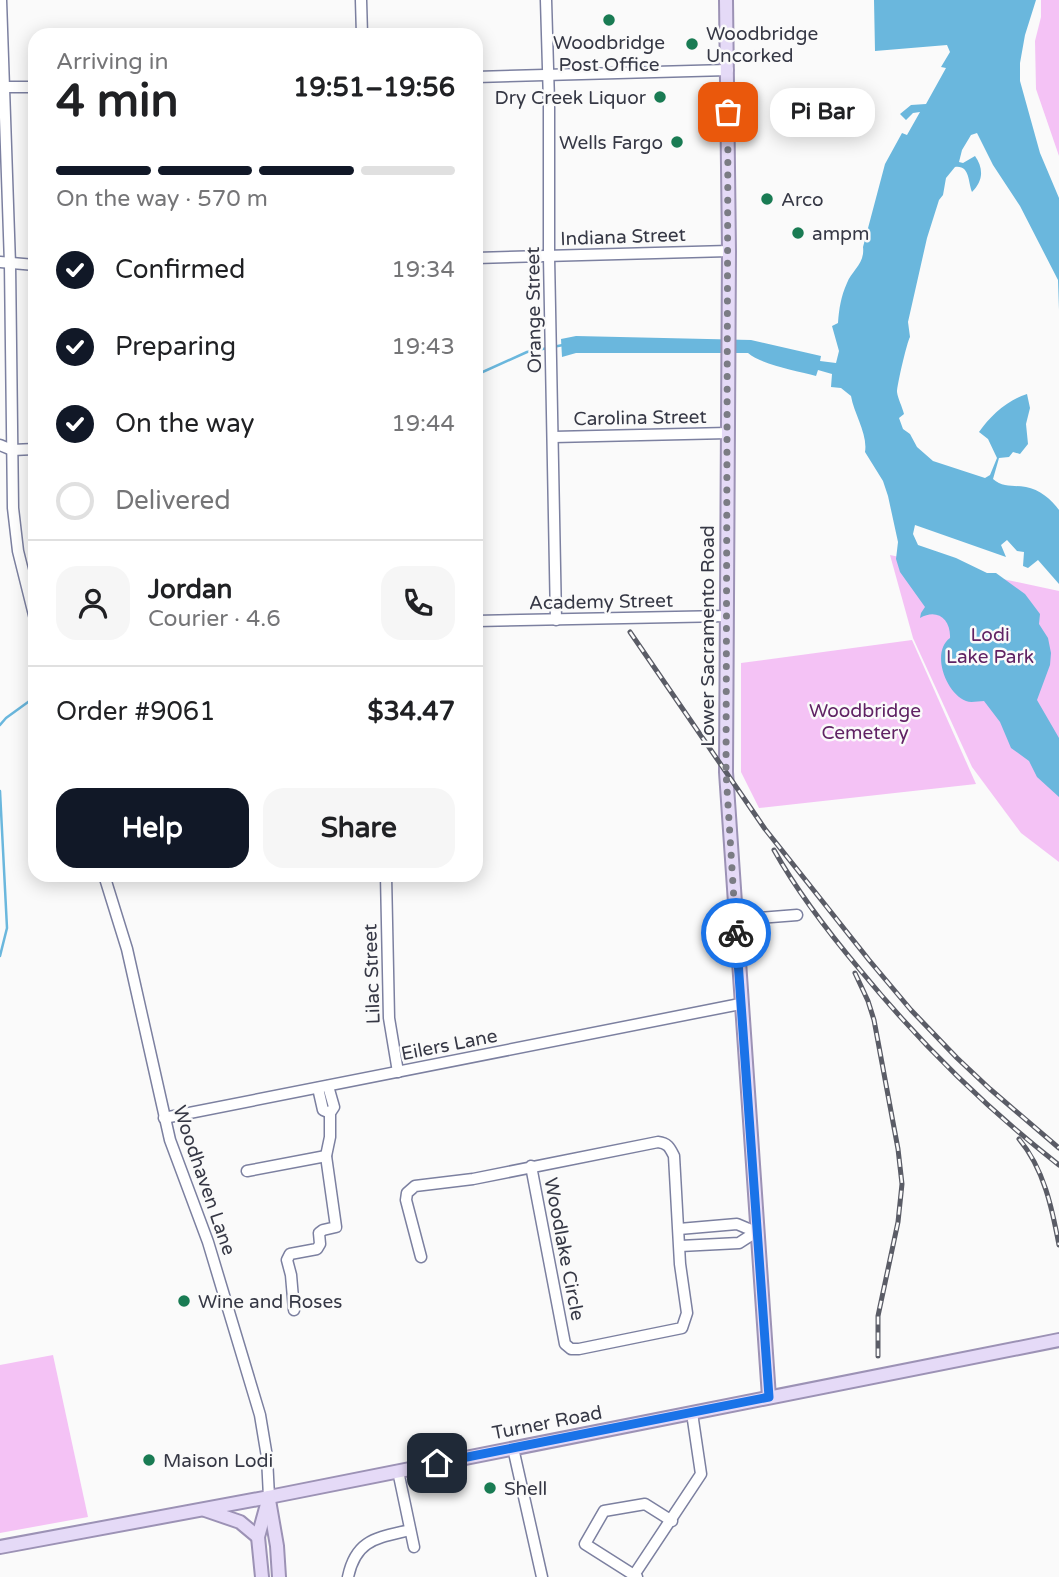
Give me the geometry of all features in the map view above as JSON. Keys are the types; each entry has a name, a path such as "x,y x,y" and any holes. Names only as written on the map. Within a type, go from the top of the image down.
{"main road":[{"name":"Lower Sacramento Road","path":"726,0 729,251 726,772 769,1397"},
{"name":"Turner Road","path":"0,1547 269,1497 1059,1340"},
{"path":"262,1577 258,1536 269,1497"},
{"path":"269,1497 279,1577"},
{"path":"201,1509 240,1522 258,1536"}],"street":[{"path":"1,0 5,263 15,531 28,588"},
{"path":"362,0 362,28"},
{"name":"Orange Street","path":"546,0 556,620"},
{"path":"483,77 728,70"},
{"path":"1,87 28,87"},
{"name":"Indiana Street","path":"483,258 729,251"},
{"path":"5,263 28,265"},
{"name":"Carolina Street","path":"553,437 728,433"},
{"path":"0,445 12,450 28,449"},
{"path":"0,457 12,450"},
{"name":"Academy Street","path":"483,621 727,616"},
{"name":"Woodhaven Lane","path":"109,882 123,930 164,1118 179,1168 211,1253 258,1407 267,1457 269,1497"},
{"name":"Lilac Street","path":"386,882 389,1018 398,1072"},
{"path":"735,920 797,915"},
{"name":"Eilers Lane","path":"164,1118 740,1004"},
{"path":"294,1311 287,1260 290,1254 317,1249 320,1244 319,1233 336,1227 326,1156 330,1137 330,1113 323,1110 323,1087"},
{"name":"Woodlake Circle","path":"421,1257 406,1199 415,1186 473,1179 531,1166 658,1142 665,1143 674,1156 680,1265 687,1313 682,1328 571,1349 565,1344 531,1166"},
{"path":"247,1171 326,1156"},
{"path":"679,1229 737,1224 756,1231"},
{"path":"680,1246 739,1243 756,1231"},
{"path":"672,1521 645,1504 604,1511 585,1544 636,1576 672,1521 701,1474 692,1413"},
{"path":"513,1448 542,1577"},
{"path":"398,1471 414,1547"},
{"path":"348,1577 350,1566 360,1547 375,1538 410,1530"}],"green space":[{"path":"1041,0 1059,0 1059,156 1036,89 1035,41 1041,17"},
{"name":"Lodi Lake Park","path":"890,555 1059,591 1059,862 1021,833 972,767 913,638"},
{"name":"Woodbridge Cemetery","path":"912,640 976,784 759,808 741,772 741,663"},
{"path":"53,1355 88,1517 0,1533 0,1365"}],"water":[{"path":"874,0 1036,0 1025,35 1020,81 1040,153 1059,198 1059,310 1058,280 1020,206 993,165 977,133 971,135 962,150 959,162 963,163 975,156 980,166 980,179 972,192 968,175 960,167 955,167 946,178 943,195 927,238 908,322 910,337 897,392 904,414 899,418 903,429 910,434 917,447 933,461 985,478 990,475 997,458 988,439 979,432 1000,409 1027,394 1030,408 1026,424 1028,444 1020,454 1013,452 1009,457 999,458 993,479 1005,485 1036,490 1059,510 1059,584 1038,560 1028,568 1023,566 1024,552 1017,551 1007,540 1001,545 1006,557 915,525 913,534 918,545 956,558 987,573 996,573 1025,594 1040,614 1039,624 1048,638 1051,653 1050,665 1037,700 1059,738 1059,797 1037,777 1029,761 1011,748 1000,722 984,701 966,701 947,681 941,662 944,644 950,638 948,625 937,615 920,618 925,607 900,572 896,559 898,542 883,481 865,452 863,431 851,396 841,388 831,387 832,374 818,370 816,376 790,370 762,361 748,353 576,353 562,357 561,339 576,336 751,340 821,356 820,361 836,363 839,351 832,326 838,323 845,288 862,258 885,164 902,133 907,135 920,112 913,113 906,120 900,114 911,105 926,104 946,68 941,67 950,52 947,45 875,51"}],"waterway":[{"path":"483,372 527,352 563,345"},
{"path":"0,725 28,702"},
{"path":"0,791 7,928 0,956"}],"railway":[{"path":"630,632 765,829 869,960 911,1010 957,1058 1059,1148"},
{"path":"774,850 793,882 826,927 907,1024 980,1098 1059,1165"},
{"path":"855,973 874,1020 902,1184 898,1222 878,1316 878,1356"},
{"path":"1019,1139 1041,1176 1059,1245"}],"way so far":[{"path":"728,112 726,772 736,933"}],"place":[{"name":"Woodbridge Post Office","path":"609,20"},
{"name":"Woodbridge Uncorked","path":"692,44"},
{"name":"Dry Creek Liquor","path":"660,97"},
{"name":"Pi Bar","path":"728,112"},
{"name":"Wells Fargo","path":"677,142"},
{"name":"Arco","path":"767,199"},
{"name":"ampm","path":"798,233"},
{"name":"Wine and Roses","path":"184,1301"},
{"name":"Maison Lodi","path":"149,1460"},
{"name":"Shell","path":"490,1488"}],"route":[{"path":"437,1463 769,1397 736,933"}]}
